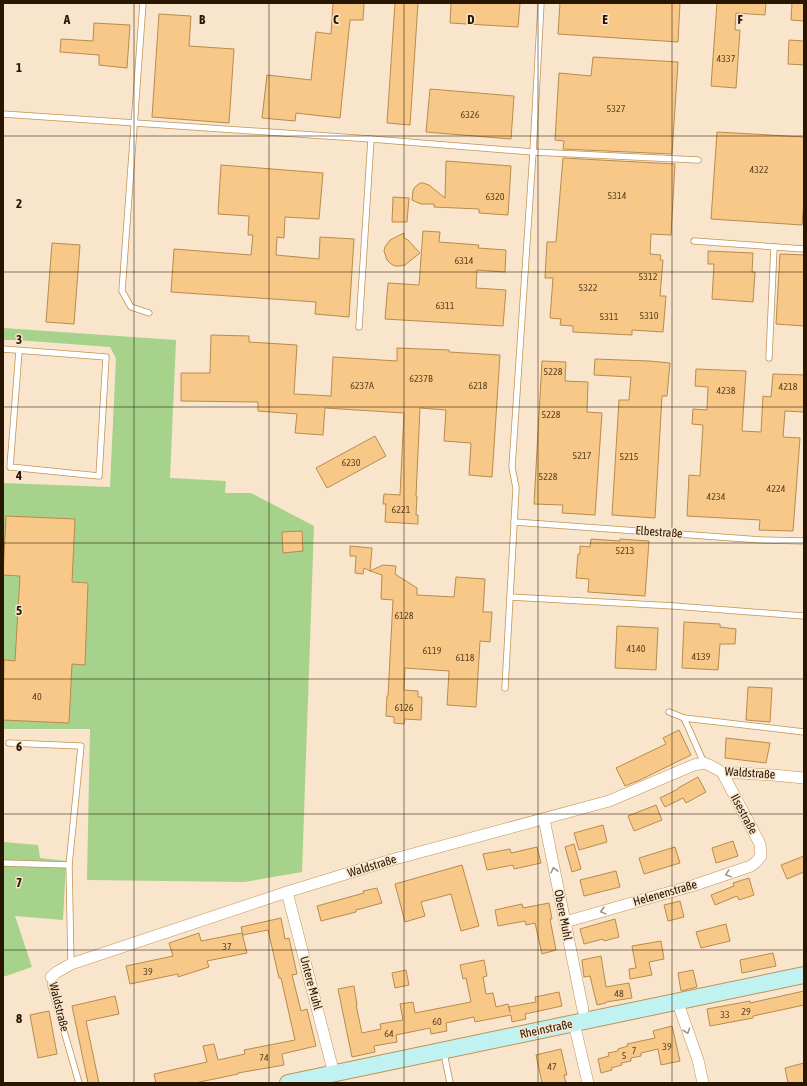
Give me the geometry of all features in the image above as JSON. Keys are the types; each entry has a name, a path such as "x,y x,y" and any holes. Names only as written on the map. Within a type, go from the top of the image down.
{"main road":[{"name":"Rheinstraße","path":"288,1083 339,1076 578,1016 678,1001 804,975"}],"street":[{"name":"Waldstraße","path":"51,977 71,964 287,892 391,860 609,801 694,765 704,763 722,772 804,778"},
{"name":"Ilsestraße","path":"722,772 760,844 761,856"},
{"name":"Obere Muhl","path":"544,819 565,922 588,1083"},
{"name":"Helenenstraße","path":"565,922 695,885 751,866 761,856"},
{"name":"Untere Muhl","path":"287,892 339,1076"},
{"path":"678,1001 698,1060 703,1083"}],"lane":[{"path":"143,3 122,291 131,307 149,313"},
{"path":"505,688 516,488 512,467 533,152 541,3"},
{"path":"3,114 135,122 533,152 698,160"},
{"path":"359,327 371,139"},
{"path":"694,241 804,249"},
{"path":"769,358 774,247"},
{"path":"3,349 106,357 99,476 10,467 19,351"},
{"name":"Elbestraße","path":"514,522 754,539 804,541"},
{"path":"510,597 674,606 804,616"},
{"path":"669,712 684,718 804,732"},
{"path":"684,718 704,763"},
{"path":"9,743 81,746 69,865 71,964"},
{"path":"3,863 69,865"},
{"name":"Waldstraße","path":"51,977 51,986 79,1083"},
{"path":"443,1050 450,1083"}],"green space":[{"path":"3,328 176,340 170,478 226,481 225,493 251,493 314,526 302,872 244,882 87,880 90,729 3,729 3,483 110,487 116,358 110,347 3,340"},
{"path":"3,842 38,845 40,858 66,861 63,920 15,916 32,967 3,977"}],"building":[{"path":"333,3 364,3 363,20 350,20 340,118 296,113 295,121 262,118 267,75 311,80 316,32 331,34"},
{"path":"395,3 418,3 410,125 387,123"},
{"path":"451,3 520,3 518,27 450,23"},
{"path":"560,3 680,3 678,42 558,34"},
{"path":"717,3 766,3 765,15 736,13 735,30 740,30 736,88 711,86"},
{"path":"792,3 804,3 804,21 791,20"},
{"path":"159,14 191,16 189,46 234,49 229,123 152,117"},
{"path":"94,23 130,25 127,68 99,65 99,55 60,52 61,39 93,41"},
{"path":"789,40 804,41 804,65 788,64"},
{"path":"593,57 678,62 672,154 563,149 564,141 555,140 559,73 591,76"},
{"path":"430,89 514,96 511,139 426,132"},
{"path":"717,132 804,137 804,201 802,225 711,219"},
{"path":"563,158 675,164 671,235 651,234 650,254 661,255 660,260 663,260 660,296 666,296 663,332 632,330 632,335 573,332 573,326 560,325 561,319 550,318 553,278 545,278 547,242 556,242"},
{"path":"446,161 511,166 508,215 479,213 479,209 434,207 434,204 421,204 412,200 414,188 420,183 429,185 445,198"},
{"path":"221,165 323,173 319,219 285,217 284,238 277,237 276,255 319,259 320,237 354,239 349,317 315,314 316,302 171,292 174,249 251,255 253,235 248,235 249,216 218,214"},
{"path":"393,197 409,198 407,222 392,222"},
{"path":"423,231 440,232 439,242 479,245 478,248 506,250 505,272 477,270 476,288 506,290 503,326 385,319 388,283 419,285"},
{"path":"404,233 404,238 408,240 420,253 405,265 395,266 387,260 384,251 385,247 390,240"},
{"path":"52,243 80,245 74,324 46,322"},
{"path":"708,251 753,253 752,272 755,272 753,302 712,299 714,264 708,264"},
{"path":"780,254 804,255 804,326 776,324"},
{"path":"211,335 249,336 249,342 297,345 294,394 331,396 333,357 397,361 397,348 449,350 449,352 500,355 492,477 469,475 471,443 444,441 446,410 420,408 416,496 416,515 418,515 418,524 385,522 386,504 383,504 384,494 400,495 404,413 325,408 323,435 295,433 297,414 258,411 258,402 181,401 181,373 210,373"},
{"path":"595,359 670,363 667,396 662,396 655,518 612,515 619,400 629,400 631,377 594,375"},
{"path":"542,361 566,362 565,381 588,382 587,412 602,413 595,515 562,513 563,505 534,504"},
{"path":"696,369 746,371 742,431 761,432 763,396 771,397 773,374 804,375 804,412 785,411 783,437 800,438 793,531 759,530 760,520 687,516 689,475 700,476 703,425 692,424 693,409 707,410 708,387 695,386"},
{"path":"375,436 386,456 327,488 316,468"},
{"path":"6,516 75,519 72,582 88,583 85,665 72,664 69,723 3,720 4,660 15,661 20,576 3,575"},
{"path":"302,531 303,551 283,553 282,532"},
{"path":"591,539 649,541 645,596 588,592 589,579 576,578 580,546 590,547"},
{"path":"350,546 372,548 370,571 364,568 363,574 355,573 356,556 350,556"},
{"path":"383,565 396,566 395,574 417,588 417,595 454,597 456,577 485,579 483,612 492,612 490,642 480,641 476,707 447,705 449,671 405,668 404,690 418,691 418,697 422,697 421,720 405,719 404,724 394,723 394,717 386,716 393,600 381,599 382,575 370,571"},
{"path":"684,622 720,624 720,627 736,629 735,644 720,644 718,670 682,668"},
{"path":"617,626 658,628 656,670 615,668"},
{"path":"748,687 772,688 770,722 746,720"},
{"path":"679,730 691,755 625,786 616,768 666,744 663,738"},
{"path":"726,738 770,743 766,763 725,758"},
{"path":"698,777 706,792 686,803 683,798 665,807 660,798"},
{"path":"656,805 662,820 634,831 628,816"},
{"path":"603,825 607,842 579,850 574,833"},
{"path":"733,841 738,856 716,863 712,848"},
{"path":"574,844 581,869 572,872 565,847"},
{"path":"537,847 541,863 514,869 513,865 487,870 483,854 510,849 511,853"},
{"path":"675,847 680,863 644,874 639,858"},
{"path":"804,856 804,872 787,879 781,865"},
{"path":"462,865 479,926 461,931 451,894 421,902 425,916 405,922 395,884"},
{"path":"616,871 620,887 584,896 580,880"},
{"path":"749,878 754,895 739,900 737,896 715,905 711,895 734,886 733,883"},
{"path":"377,888 382,903 356,910 356,912 321,921 317,906"},
{"path":"680,901 684,917 668,921 664,905"},
{"path":"549,903 552,919 550,919 556,950 542,954 535,923 526,925 525,921 498,926 495,910 522,904 523,908"},
{"path":"281,918 285,939 289,938 297,974 292,975 301,1011 307,1009 316,1046 282,1054 284,1065 238,1073 195,1083 156,1083 154,1074 207,1062 203,1046 214,1044 218,1060 245,1054 244,1050 295,1040 268,930 243,935 241,927"},
{"path":"615,919 619,937 584,944 580,929"},
{"path":"726,924 730,941 701,948 696,932"},
{"path":"199,933 201,941 242,933 247,953 207,961 209,967 178,977 178,974 130,984 126,966 173,956 169,943"},
{"path":"661,941 664,959 649,962 652,975 630,979 629,969 636,968 632,946"},
{"path":"773,953 776,966 742,973 740,960"},
{"path":"601,956 606,987 629,983 632,998 597,1005 590,976 584,977 582,960"},
{"path":"484,960 487,976 483,977 486,994 493,993 496,1007 508,1004 510,1012 509,1007 536,1002 535,997 559,992 562,1006 525,1014 526,1019 512,1022 511,1015 475,1022 474,1017 446,1023 447,1031 431,1034 430,1028 396,1035 397,1042 374,1046 375,1052 352,1057 338,989 354,986 356,1005 362,1033 381,1029 380,1024 403,1020 400,1004 413,1002 415,1013 471,1002 466,978 463,979 460,965"},
{"path":"406,970 409,985 395,988 392,973"},
{"path":"693,970 697,987 681,991 678,973"},
{"path":"804,991 804,1005 753,1016 753,1018 710,1026 707,1009 750,1001 750,1003"},
{"path":"115,996 119,1014 86,1021 99,1083 88,1083 72,1006"},
{"path":"49,1011 57,1054 38,1058 30,1015"},
{"path":"672,1026 680,1061 661,1065 658,1049 641,1053 641,1056 631,1058 631,1061 621,1063 622,1065 611,1068 612,1070 601,1073 598,1059 609,1056 608,1053 618,1051 618,1049 628,1046 627,1044 655,1038 653,1031"},
{"path":"561,1049 567,1075 564,1075 566,1083 542,1083 536,1055"},
{"path":"804,1063 804,1083 788,1083 785,1068"}]}
